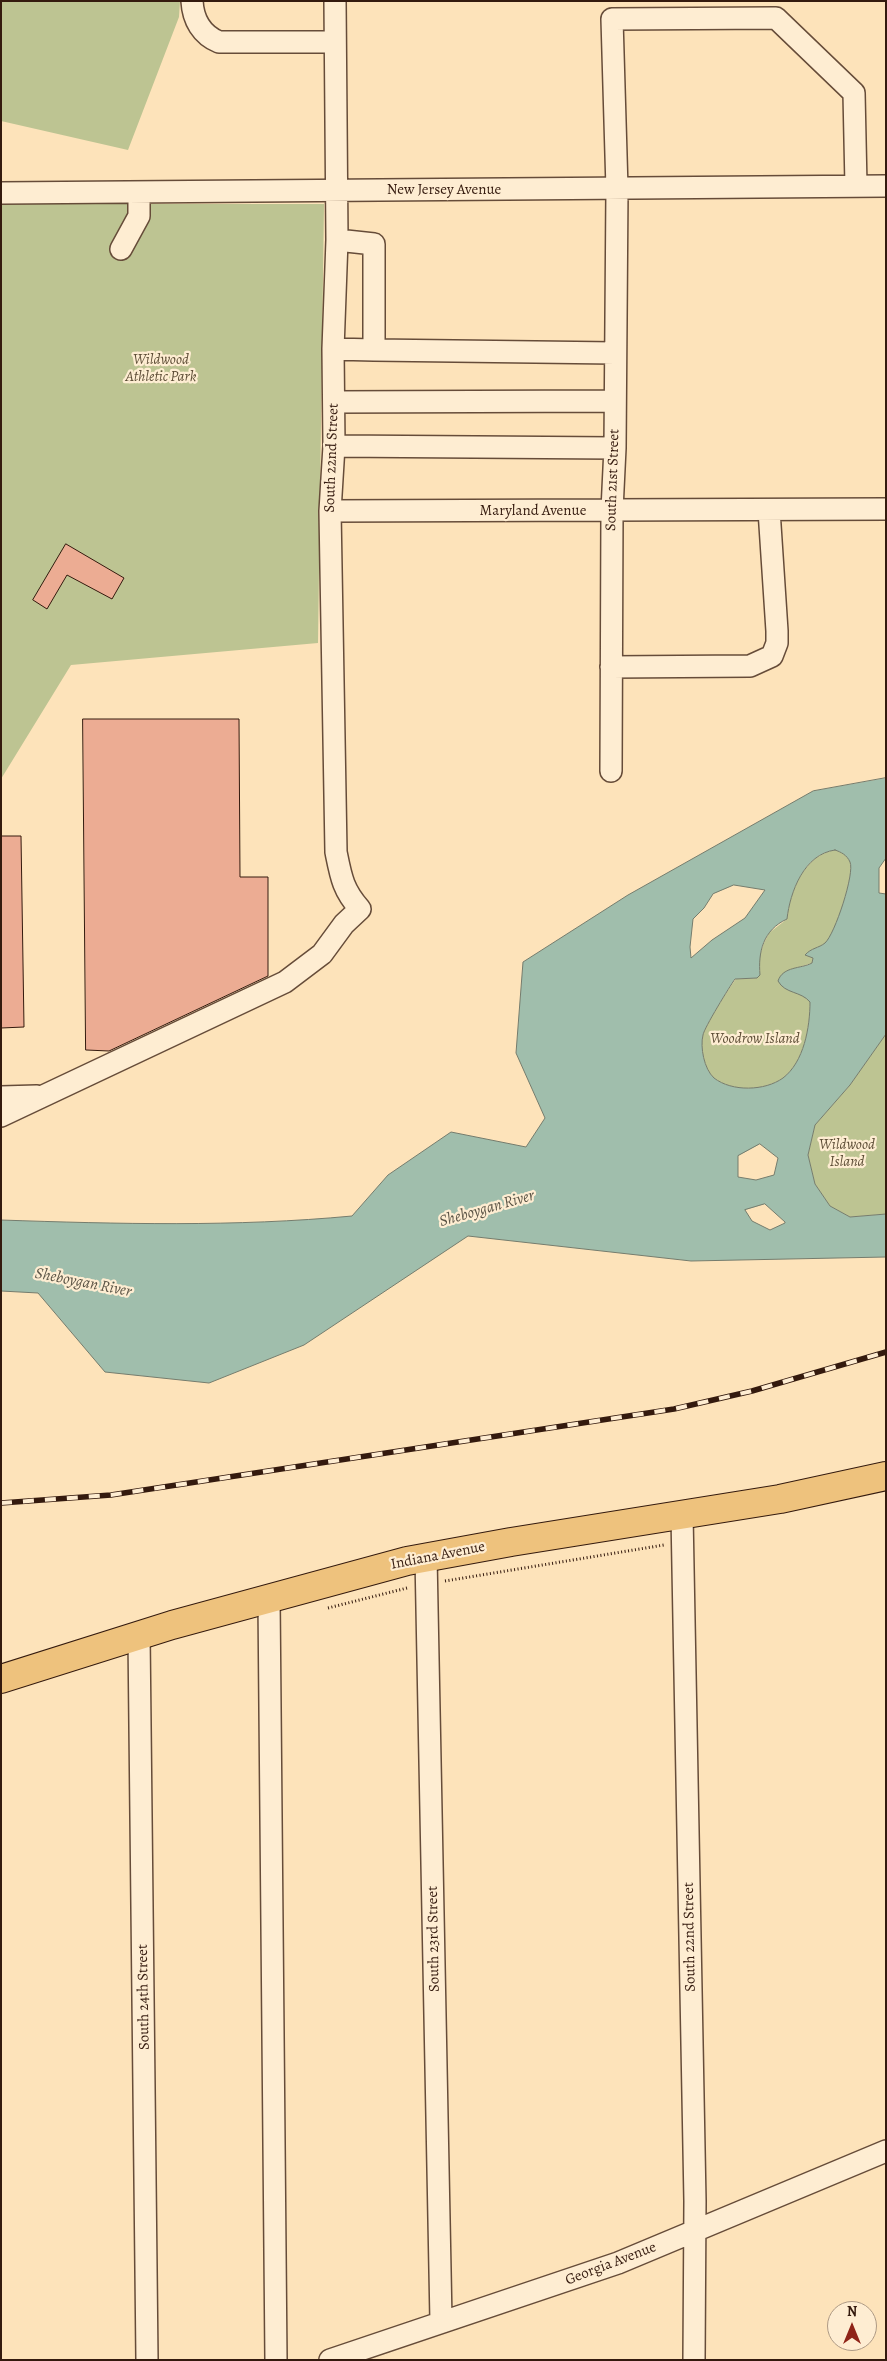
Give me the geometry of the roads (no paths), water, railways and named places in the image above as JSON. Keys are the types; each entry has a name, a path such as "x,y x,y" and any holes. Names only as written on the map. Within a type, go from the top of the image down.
{"main road":[{"name":"Indiana Avenue","path":"1,1679 139,1635 426,1557 780,1499 886,1476"}],"street":[{"path":"192,1 197,23 208,38 219,42 335,42"},
{"name":"South 22nd Street","path":"45,1096 285,982 322,954 344,924 360,909 348,895 341,879 336,852 330,511 334,446 333,349 337,240 335,1"},
{"name":"South 21st Street","path":"611,771 612,510 615,448 617,189 612,19 776,18 854,93 856,186"},
{"name":"New Jersey Avenue","path":"1,193 886,186"},
{"path":"122,249 139,216 139,193"},
{"path":"337,240 374,244 374,350"},
{"path":"333,349 615,353"},
{"path":"334,402 615,401"},
{"path":"334,446 615,448"},
{"name":"Maryland Avenue","path":"330,511 886,509"},
{"path":"611,667 750,666 772,656 777,643 777,631 769,510"},
{"path":"1,1096 45,1096"},
{"path":"1,1116 45,1096"},
{"name":"South 22nd Street","path":"682,1515 695,2232 694,2360"},
{"name":"South 23rd Street","path":"426,1557 441,2321"},
{"path":"269,1599 276,2360"},
{"name":"South 24th Street","path":"139,1635 147,2360"},
{"name":"Georgia Avenue","path":"330,2360 441,2321 573,2279 695,2232 886,2151"}],"water":[{"name":"Sheboygan River","path":"886,778 886,858 879,868 879,893 886,894 886,1034 850,1085 815,1125 808,1155 815,1184 830,1206 850,1217 886,1214 886,1257 691,1261 468,1236 304,1345 209,1383 105,1372 38,1293 1,1291 1,1220 221,1223 352,1216 388,1175 451,1132 526,1147 545,1118 516,1053 523,962 628,895 813,791","holes":["835,850 844,854 850,862 850,878 839,916 825,943 805,955 813,958 812,963 788,970 780,976 778,981 785,988 806,998 810,1002 809,1022 801,1054 790,1071 776,1082 749,1088 739,1088 721,1083 714,1078 705,1064 702,1046 704,1031 735,979 757,978 760,975 761,950 767,935 772,929 787,919 791,897 800,876 807,866 824,853","734,885 765,890 745,918 712,940 691,958 690,947 693,919 704,908 713,894","760,1144 778,1158 774,1175 756,1180 738,1177 738,1156","765,1204 785,1223 770,1230 752,1221 745,1210"]}],"railway":[{"path":"1,1503 111,1495 674,1409 752,1391 886,1352"}],"park label":[{"name":"Wildwood Athletic Park","path":"161,368"},
{"name":"Woodrow Island","path":"755,1039"},
{"name":"Wildwood Island","path":"847,1154"}]}
